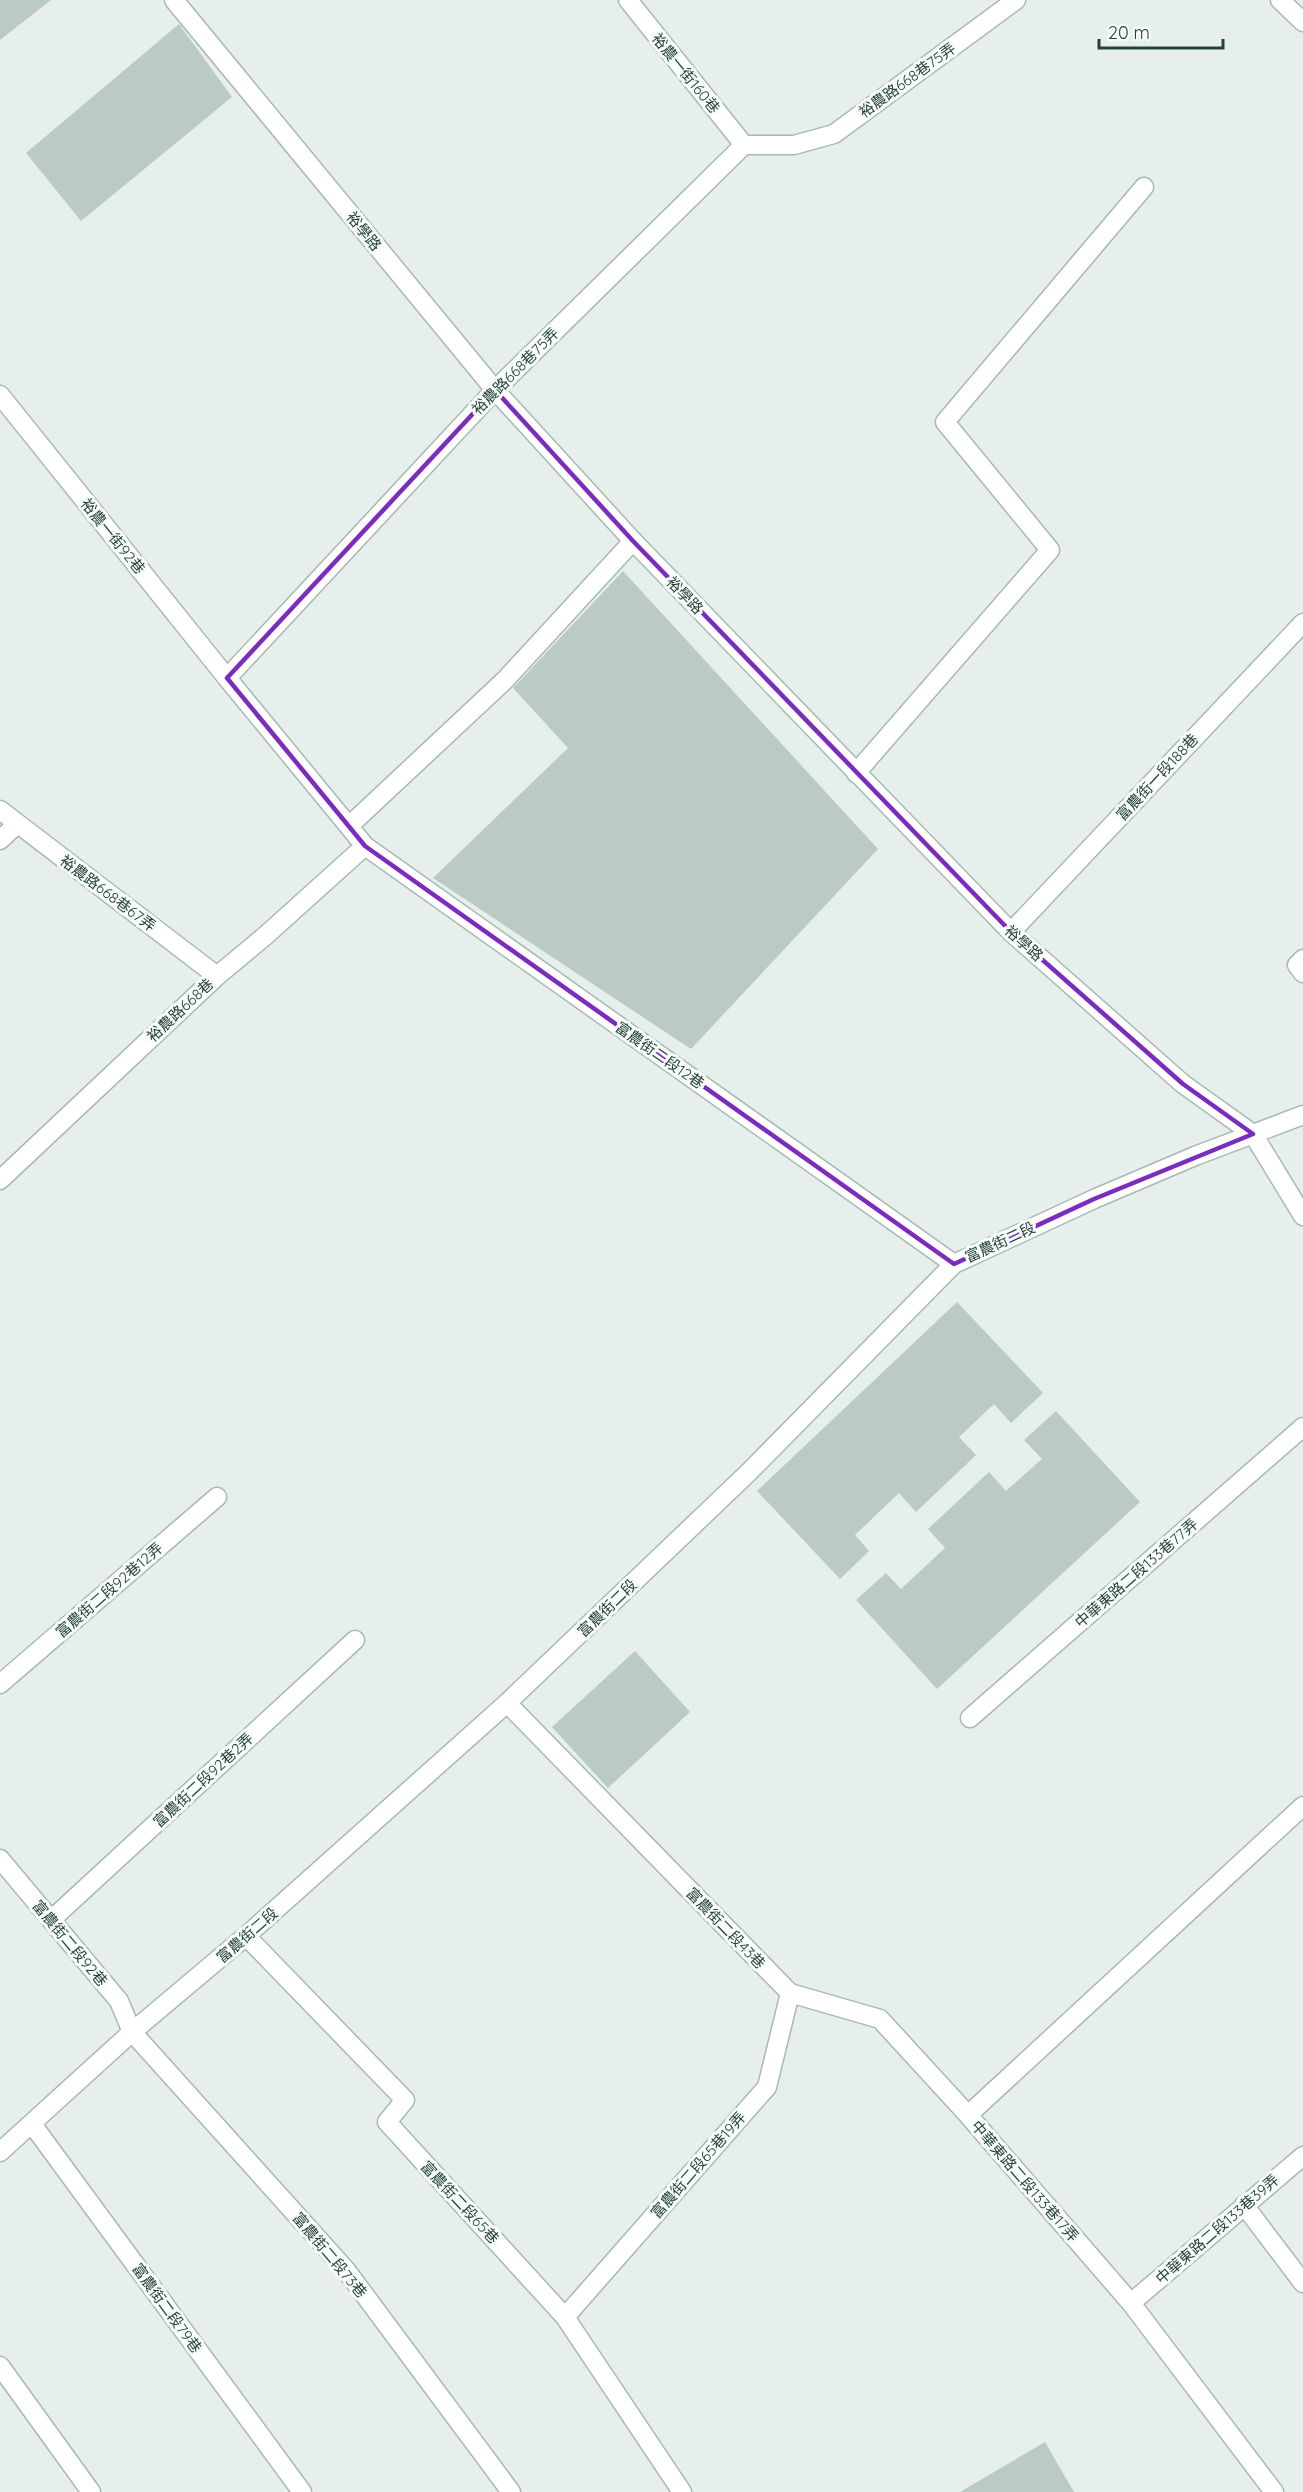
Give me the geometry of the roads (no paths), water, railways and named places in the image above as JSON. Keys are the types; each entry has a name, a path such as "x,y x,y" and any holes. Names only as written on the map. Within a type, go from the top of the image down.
{"street":[{"name":"裕學路","path":"174,0 495,390 633,541 1011,932 1183,1084 1253,1134"},
{"name":"裕農一街160巷","path":"628,0 744,145"},
{"name":"裕農路668巷75弄","path":"227,678 495,390 744,145 794,146 834,134 1016,0"},
{"path":"1280,0 1303,22"},
{"path":"856,773 1050,550 945,422 1144,187"},
{"name":"裕農一街92巷","path":"0,394 227,678"},
{"path":"349,826 505,680 633,541"},
{"name":"富農街一段188巷","path":"1011,932 1303,623"},
{"path":"227,678 365,846"},
{"name":"裕農路668巷67弄","path":"0,810 217,976"},
{"path":"0,840 17,824"},
{"name":"裕農路668巷","path":"0,1180 217,976 365,846"},
{"name":"富農街二段12巷","path":"365,846 954,1264"},
{"path":"1303,959 1296,965 1303,973"},
{"name":"富農街二段","path":"0,2152 132,2032 246,1936 507,1703 749,1472 954,1264 1094,1199 1303,1115"},
{"path":"1253,1134 1303,1216"},
{"name":"中華東路二段133巷77弄","path":"970,1718 1303,1427"},
{"name":"富農街二段92巷12弄","path":"0,1684 217,1497"},
{"name":"富農街二段92巷2弄","path":"51,1920 355,1641"},
{"name":"富農街二段43巷","path":"507,1703 790,1993 880,2019 968,2115"},
{"name":"中華東路二段133巷17弄","path":"1274,2492 1131,2303 968,2115 1303,1806"},
{"name":"富農街二段92巷","path":"0,1858 119,2001 132,2032"},
{"name":"富農街二段65巷","path":"246,1936 405,2100 387,2122 566,2317 681,2492"},
{"name":"富農街二段65巷19弄","path":"566,2317 766,2087 790,1993"},
{"name":"富農街二段73巷","path":"132,2032 346,2270 511,2492"},
{"name":"富農街二段79巷","path":"32,2124 302,2492"},
{"name":"中華東路二段133巷39弄","path":"1131,2303 1303,2156"},
{"path":"1245,2205 1303,2283"},
{"path":"0,2366 91,2492"}]}
